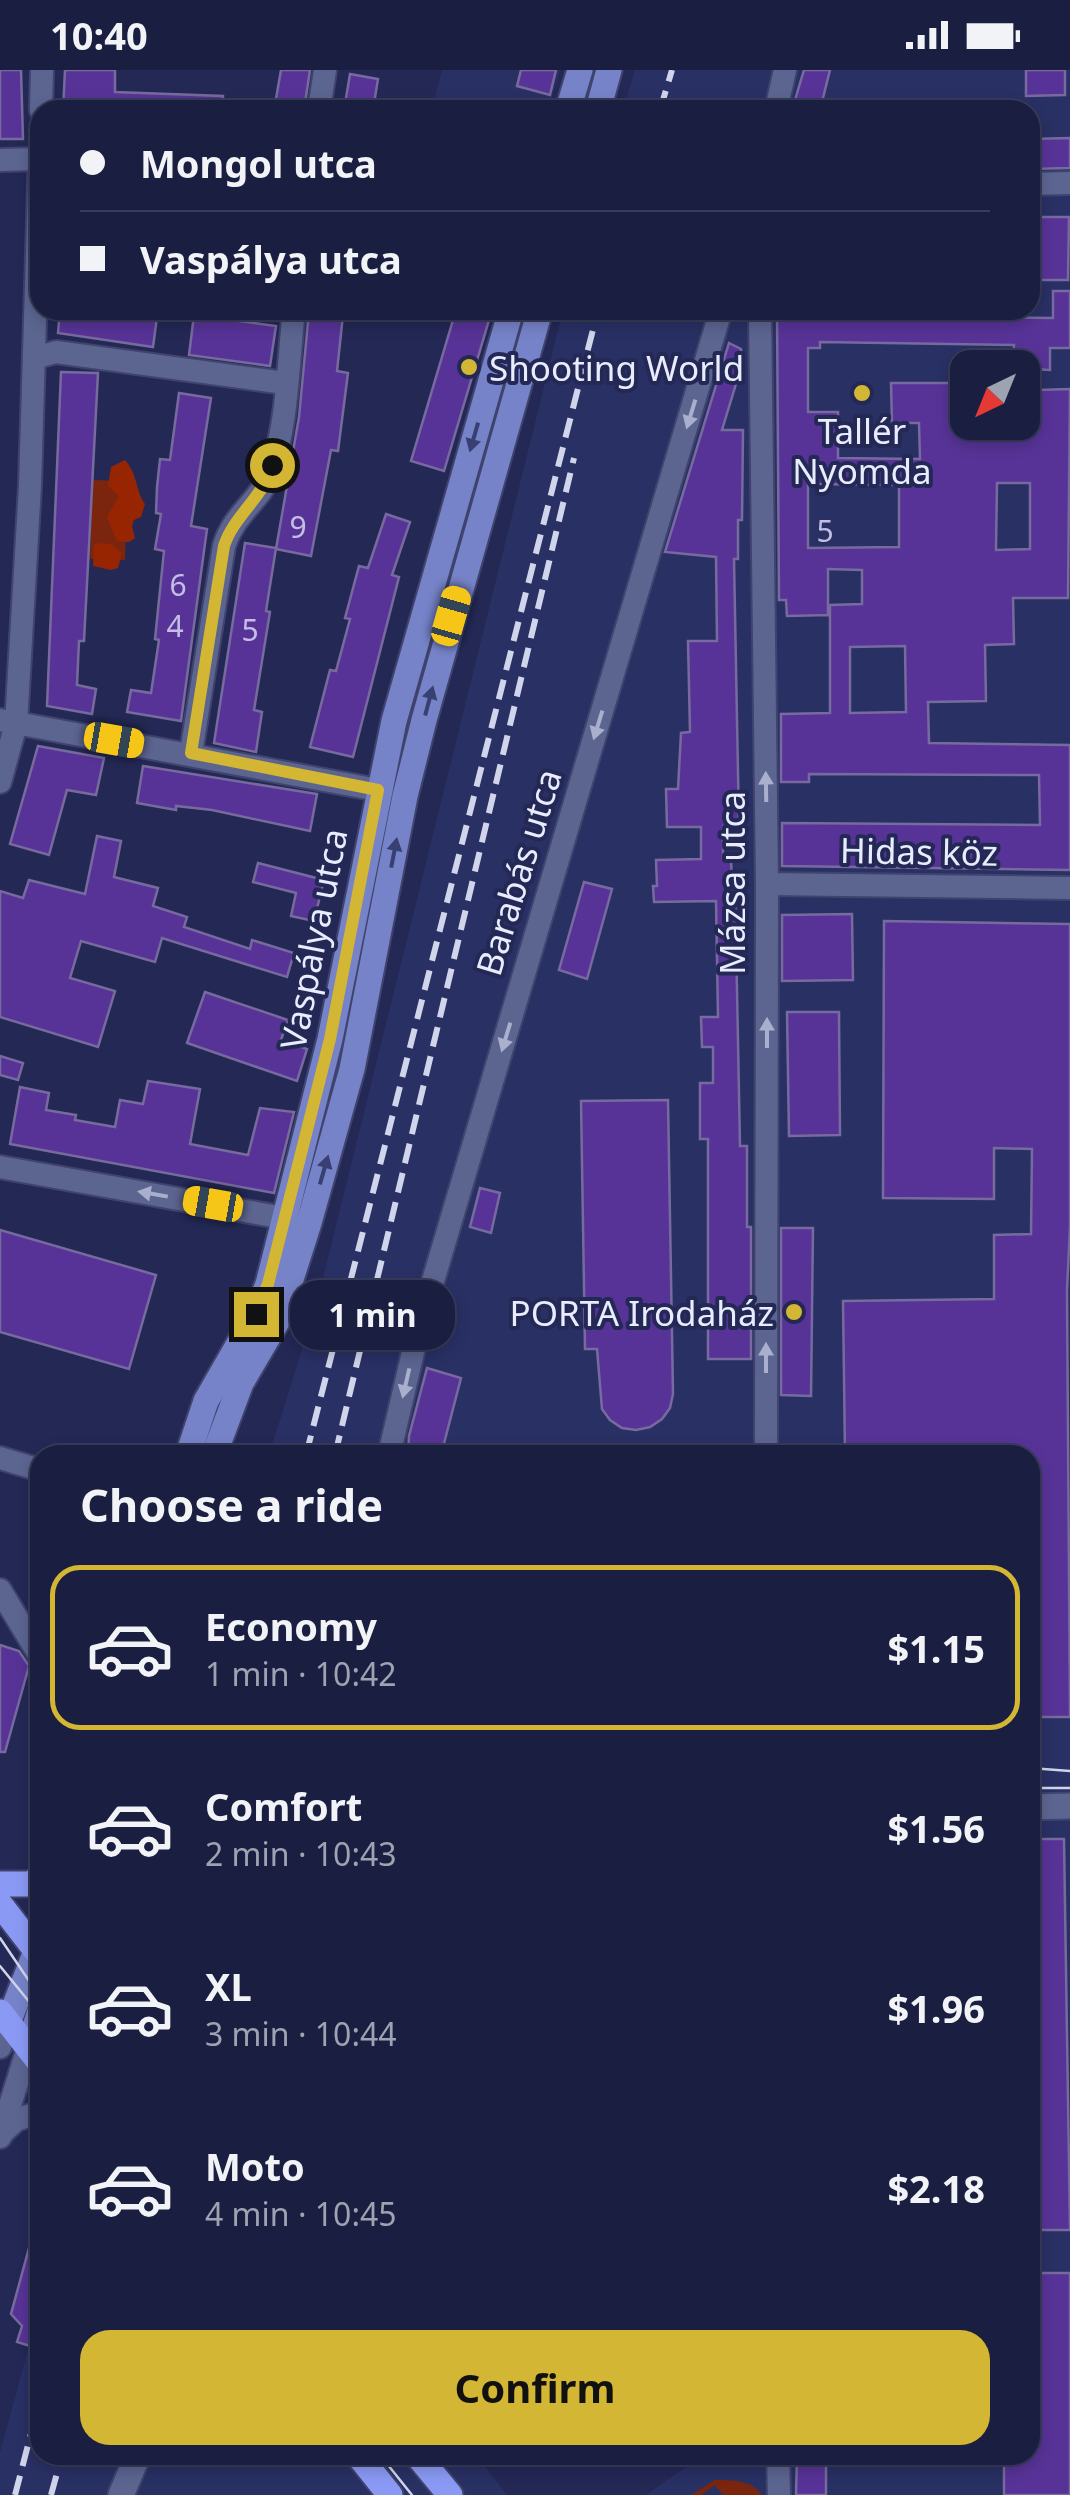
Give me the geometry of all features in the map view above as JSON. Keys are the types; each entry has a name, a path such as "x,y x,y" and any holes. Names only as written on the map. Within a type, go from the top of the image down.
{"main road":[{"path":"571,100 580,70"},
{"path":"601,100 609,70"},
{"name":"Vaspálya utca","path":"218,1445 240,1383 278,1320 378,790 423,613 507,320"},
{"name":"Vaspálya utca","path":"191,1445 206,1401 256,1314 296,1220 352,1068 406,796 451,616 537,320"},
{"path":"378,790 406,796"},
{"path":"357,900 384,906"},
{"path":"0,1884 30,1884"},
{"path":"0,1904 30,1939"},
{"path":"30,1968 3,2027 30,2052"},
{"path":"366,2465 390,2495"},
{"path":"426,2465 450,2495"}],"street":[{"path":"41,100 42,70"},
{"path":"778,100 785,70"},
{"path":"0,160 30,158"},
{"path":"1040,184 1070,183"},
{"path":"0,782 8,722 35,320"},
{"path":"191,753 224,546 236,519 270,477 278,443 293,320"},
{"name":"Barabás utca","path":"391,1445 417,1336 719,320"},
{"name":"Mázsa utca","path":"760,320 767,884 766,1445"},
{"path":"34,358 56,352 285,383"},
{"path":"8,722 378,790"},
{"name":"Hidas köz","path":"767,884 1070,888"},
{"path":"0,1167 296,1220"},
{"path":"0,1458 30,1467"},
{"path":"0,1590 30,1640"},
{"path":"1040,1806 1070,1806"},
{"path":"0,2136 30,2065"},
{"path":"0,2136 16,2120 30,2115"},
{"path":"119,2495 122,2465"},
{"path":"119,2495 133,2465"},
{"path":"778,2465 779,2495"}],"shaded area":[{"path":"442,70 560,70 551,100 434,100"},
{"path":"635,70 1070,70 1070,2495 646,2495 689,2465 1040,2465 1040,1445 272,1445 318,1298 561,320 1040,320 1040,100 626,100"},
{"path":"125,460 145,504 141,517 132,526 135,538 129,542 117,541 107,517 119,496 108,486 111,467"},
{"path":"93,480 128,481 125,560 90,559"},
{"path":"111,544 122,553 118,568 93,566 94,545"},
{"path":"30,2342 30,2465 484,2465 507,2495 0,2495 0,2452"},
{"path":"715,2480 747,2484 762,2495 723,2495 715,2485 701,2495 691,2495"}],"building":[{"path":"0,70 21,70 23,139 0,139"},
{"path":"65,70 115,70 115,92 223,96 223,100 64,100"},
{"path":"281,70 310,70 306,100 276,100"},
{"path":"521,70 556,70 550,95 517,86"},
{"path":"804,70 830,70 822,100 795,100"},
{"path":"1026,70 1065,70 1065,95 1026,96"},
{"path":"350,74 378,79 375,100 346,100"},
{"path":"1070,138 1070,168 1040,169 1040,139"},
{"path":"1040,217 1069,217 1068,280 1040,280"},
{"path":"1053,291 1070,291 1070,348 1050,348 1050,370 1040,369 1040,350 1014,350 1014,345 820,342 820,348 808,348 808,412 838,412 838,458 920,459 919,423 892,423 891,383 950,383 950,440 1040,440 1040,390 1070,389 1068,598 1013,598 1014,644 985,645 986,701 928,702 929,743 1070,745 1070,870 782,866 782,823 1040,825 1039,775 809,774 809,782 781,782 781,714 830,713 830,605 862,604 862,570 828,569 828,615 787,616 786,600 779,600 777,320 1053,318","holes":["997,483 1030,483 1030,549 996,550","808,484 899,485 899,547 808,548","905,646 906,712 850,713 850,647"]},
{"path":"59,320 157,320 153,347 58,333"},
{"path":"193,320 276,326 270,366 189,355"},
{"path":"308,320 342,320 337,371 348,373 338,451 331,450 311,556 276,549 299,417"},
{"path":"453,320 489,320 444,471 411,461"},
{"path":"729,343 741,349 744,381 736,384 722,430 743,430 742,520 738,520 738,559 734,559 739,826 723,826 723,858 731,858 735,885 740,1146 747,1146 747,1227 751,1227 751,1359 708,1359 708,1139 700,1139 700,1083 713,1083 713,1047 702,1047 701,1017 718,1017 716,901 654,902 653,886 657,886 656,860 701,859 701,827 667,827 666,789 678,789 681,733 690,732 688,641 717,641 716,557 665,552"},
{"path":"61,372 98,373 84,641 79,641 77,685 96,689 92,714 47,706"},
{"path":"179,393 211,398 191,526 207,529 181,721 127,712 131,690 151,693 159,640 155,639 164,551 155,549 161,514 156,513 157,487 160,459 170,460"},
{"path":"386,514 410,522 392,575 399,577 353,757 310,747 330,670 336,671 359,566 368,568"},
{"path":"245,543 276,548 254,710 262,712 256,752 214,743"},
{"path":"38,746 104,758 96,795 67,790 49,855 10,844"},
{"path":"143,766 317,794 310,831 212,810 176,806 176,810 137,803"},
{"path":"97,836 121,841 114,877 158,888 153,906 187,917 184,927 250,949 252,940 294,953 287,977 162,938 155,962 81,941 70,978 115,991 98,1047 0,1017 0,891 23,898 29,880 85,894"},
{"path":"258,863 324,880 314,921 291,916 296,893 253,882"},
{"path":"584,882 612,889 587,979 559,970"},
{"path":"852,914 853,980 782,981 782,915"},
{"path":"884,921 1070,924 1070,1717 1040,1717 1040,1445 845,1445 843,1301 994,1299 994,1235 1031,1234 1032,1149 994,1148 994,1199 883,1198"},
{"path":"205,992 288,1020 281,1040 307,1049 297,1081 187,1043"},
{"path":"787,1012 839,1012 840,1135 789,1136"},
{"path":"0,1056 23,1063 18,1080 0,1075"},
{"path":"148,1081 200,1089 190,1144 248,1155 260,1108 294,1112 274,1193 10,1144 20,1087 49,1093 46,1110 115,1127 120,1100 143,1104"},
{"path":"668,1100 673,1394 662,1419 636,1430 622,1428 602,1409 597,1349 585,1349 581,1101"},
{"path":"480,1188 500,1193 491,1233 470,1227"},
{"name":"PORTA Irodaház","path":"781,1228 813,1228 811,1396 781,1395"},
{"path":"0,1230 156,1275 129,1369 0,1332"},
{"path":"427,1368 461,1378 444,1445 409,1445"},
{"path":"0,1645 19,1651 29,1666 5,1752 0,1752"},
{"path":"1040,1839 1064,1839 1070,2230 1040,2230"},
{"path":"30,2244 30,2346 17,2342 22,2326 11,2314"},
{"path":"1040,2273 1070,2273 1070,2495 1004,2495 1004,2465 1040,2465"},
{"path":"797,2465 826,2465 826,2495 796,2495"}],"tram line":[{"path":"1040,1769 1070,1771"},
{"path":"1040,1788 1070,1788"},
{"path":"0,1938 30,1982"},
{"path":"0,1966 30,2003"},
{"path":"388,2465 412,2495"}],"railway":[{"path":"663,100 672,70"},
{"path":"309,1445 595,320"},
{"path":"337,1445 574,458"},
{"path":"15,2495 30,2437"},
{"path":"51,2495 59,2465"}],"place":[{"name":"Shooting World","path":"469,367"},
{"name":"Tallér Nyomda","path":"862,393"},
{"name":"PORTA Irodaház","path":"794,1312"}],"route":[{"path":"256,1314 268,1284 330,1039 378,790 191,753 224,546 230,527 264,486 272,465"}]}
